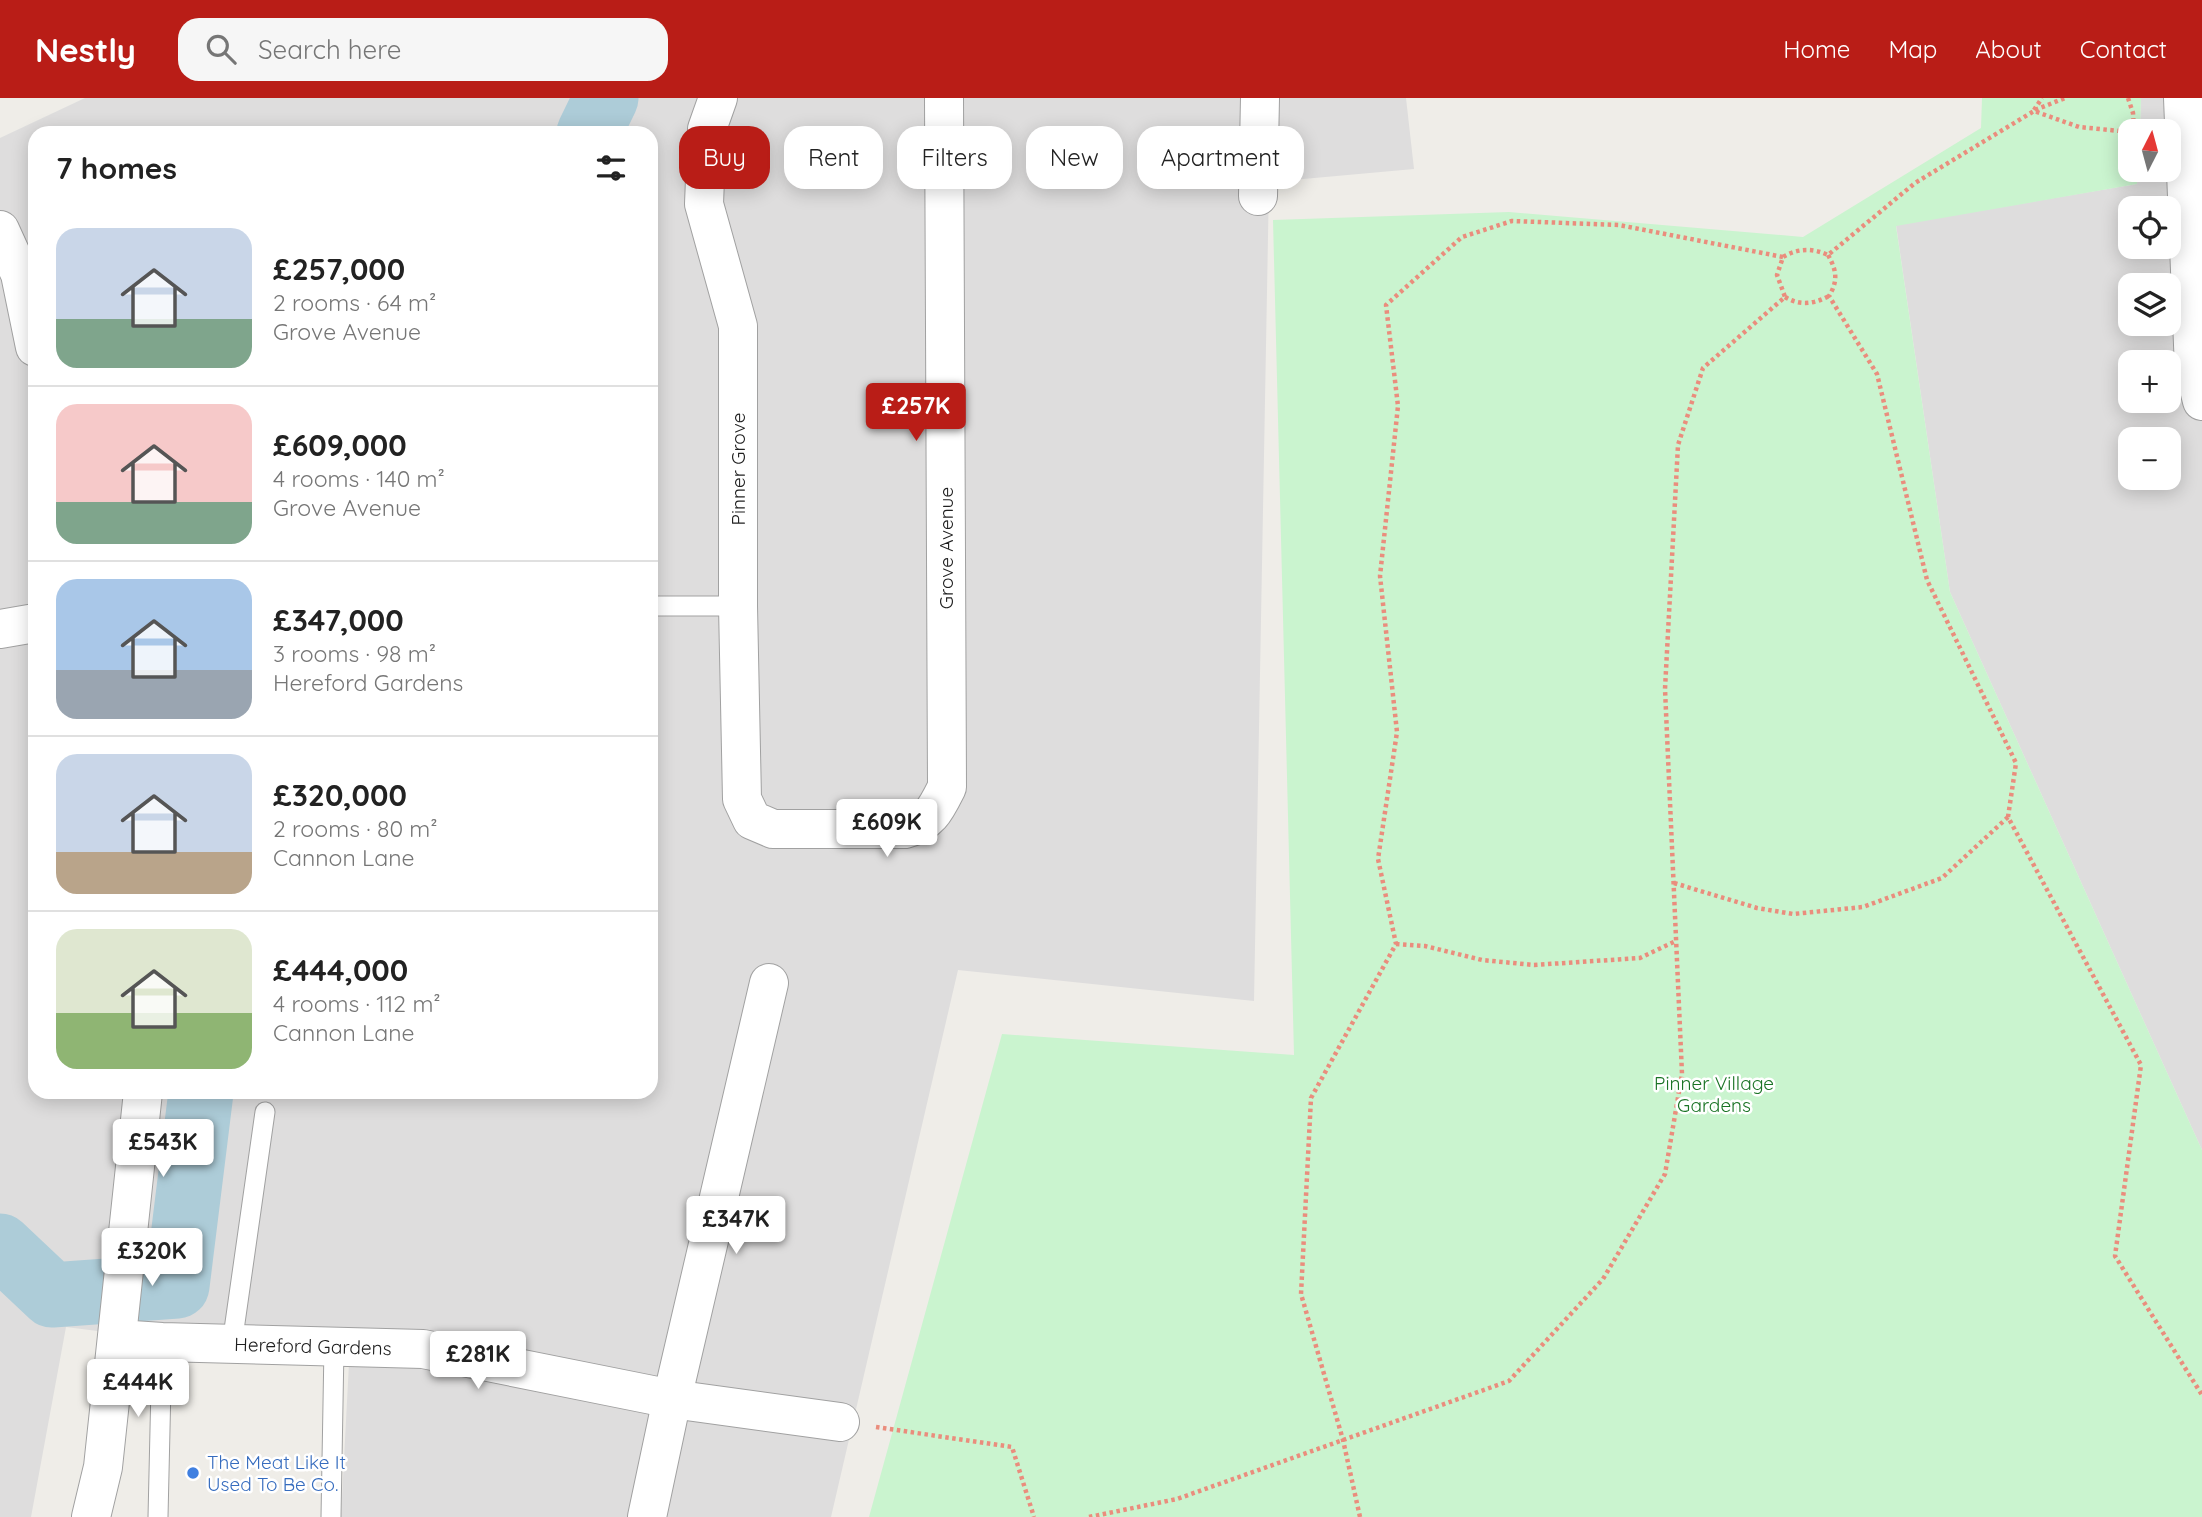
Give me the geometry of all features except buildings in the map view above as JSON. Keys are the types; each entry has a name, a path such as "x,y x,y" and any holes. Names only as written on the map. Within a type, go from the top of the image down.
{"street":[{"name":"Pinner Grove","path":"718,98 707,128 704,204 738,326 738,606 742,799 752,820 773,829"},
{"name":"Grove Avenue","path":"773,829 905,829 922,825 937,808 947,787 944,98"},
{"path":"1258,196 1260,98"},
{"path":"2183,98 2194,369 2202,401"},
{"path":"0,230 20,274 28,313"},
{"path":"0,629 28,624"},
{"path":"647,1517 769,983"},
{"path":"92,1517 103,1467 142,1099"},
{"name":"Hereford Gardens","path":"118,1325 162,1342 423,1349 672,1399 840,1422"}],"lane":[{"path":"658,606 738,606"},
{"path":"232,1344 265,1112"},
{"path":"158,1517 162,1342"},
{"path":"331,1517 334,1346"}],"path":[{"path":"2034,111 2042,98"},
{"path":"1828,255 1915,183 2034,111 2065,98"},
{"path":"2127,98 2133,119"},
{"path":"2034,111 2079,127 2118,130"},
{"path":"1360,1517 1343,1440 1301,1294 1311,1098 1396,944 1378,859 1397,732 1380,576 1398,406 1386,305 1462,237 1512,221 1619,225 1783,257"},
{"path":"1803,250 1817,250 1828,255 1837,274 1829,296 1816,303 1794,302 1785,297 1777,275 1783,257 1803,250"},
{"path":"1829,296 1877,374 1927,580 2015,763 2008,817 2141,1065 2115,1256 2202,1395"},
{"path":"1089,1517 1177,1499 1509,1381 1603,1279 1665,1174 1682,1074 1665,689 1678,445 1703,368 1785,297"},
{"path":"1674,883 1757,908 1793,914 1863,907 1942,878 2008,817"},
{"path":"1396,944 1425,946 1482,960 1534,965 1640,958 1676,941"},
{"path":"840,1422 1012,1447 1034,1517"}],"shaded area":[{"path":"85,98 1406,98 1414,169 1304,179 1304,126 1137,126 1137,189 1269,189 1254,1001 958,970 831,1517 341,1517 349,1363 66,1327 31,1517 0,1517 0,138"},
{"path":"2141,98 2202,98 2202,1150 1950,592 1896,225 2137,184 2181,182 2181,119 2140,119"}],"green space":[{"name":"Pinner Village Gardens","path":"1982,98 2141,98 2140,119 2118,119 2118,182 2137,184 1896,226 1950,592 2202,1150 2202,1517 869,1517 1002,1034 1294,1055 1273,220 1509,212 1803,237 1981,128"}],"waterway":[{"path":"592,126 606,98"},
{"path":"0,1246 52,1295 177,1286 200,1099"}],"place":[{"name":"The Meat Like It Used To Be Co.","path":"193,1473"}]}
